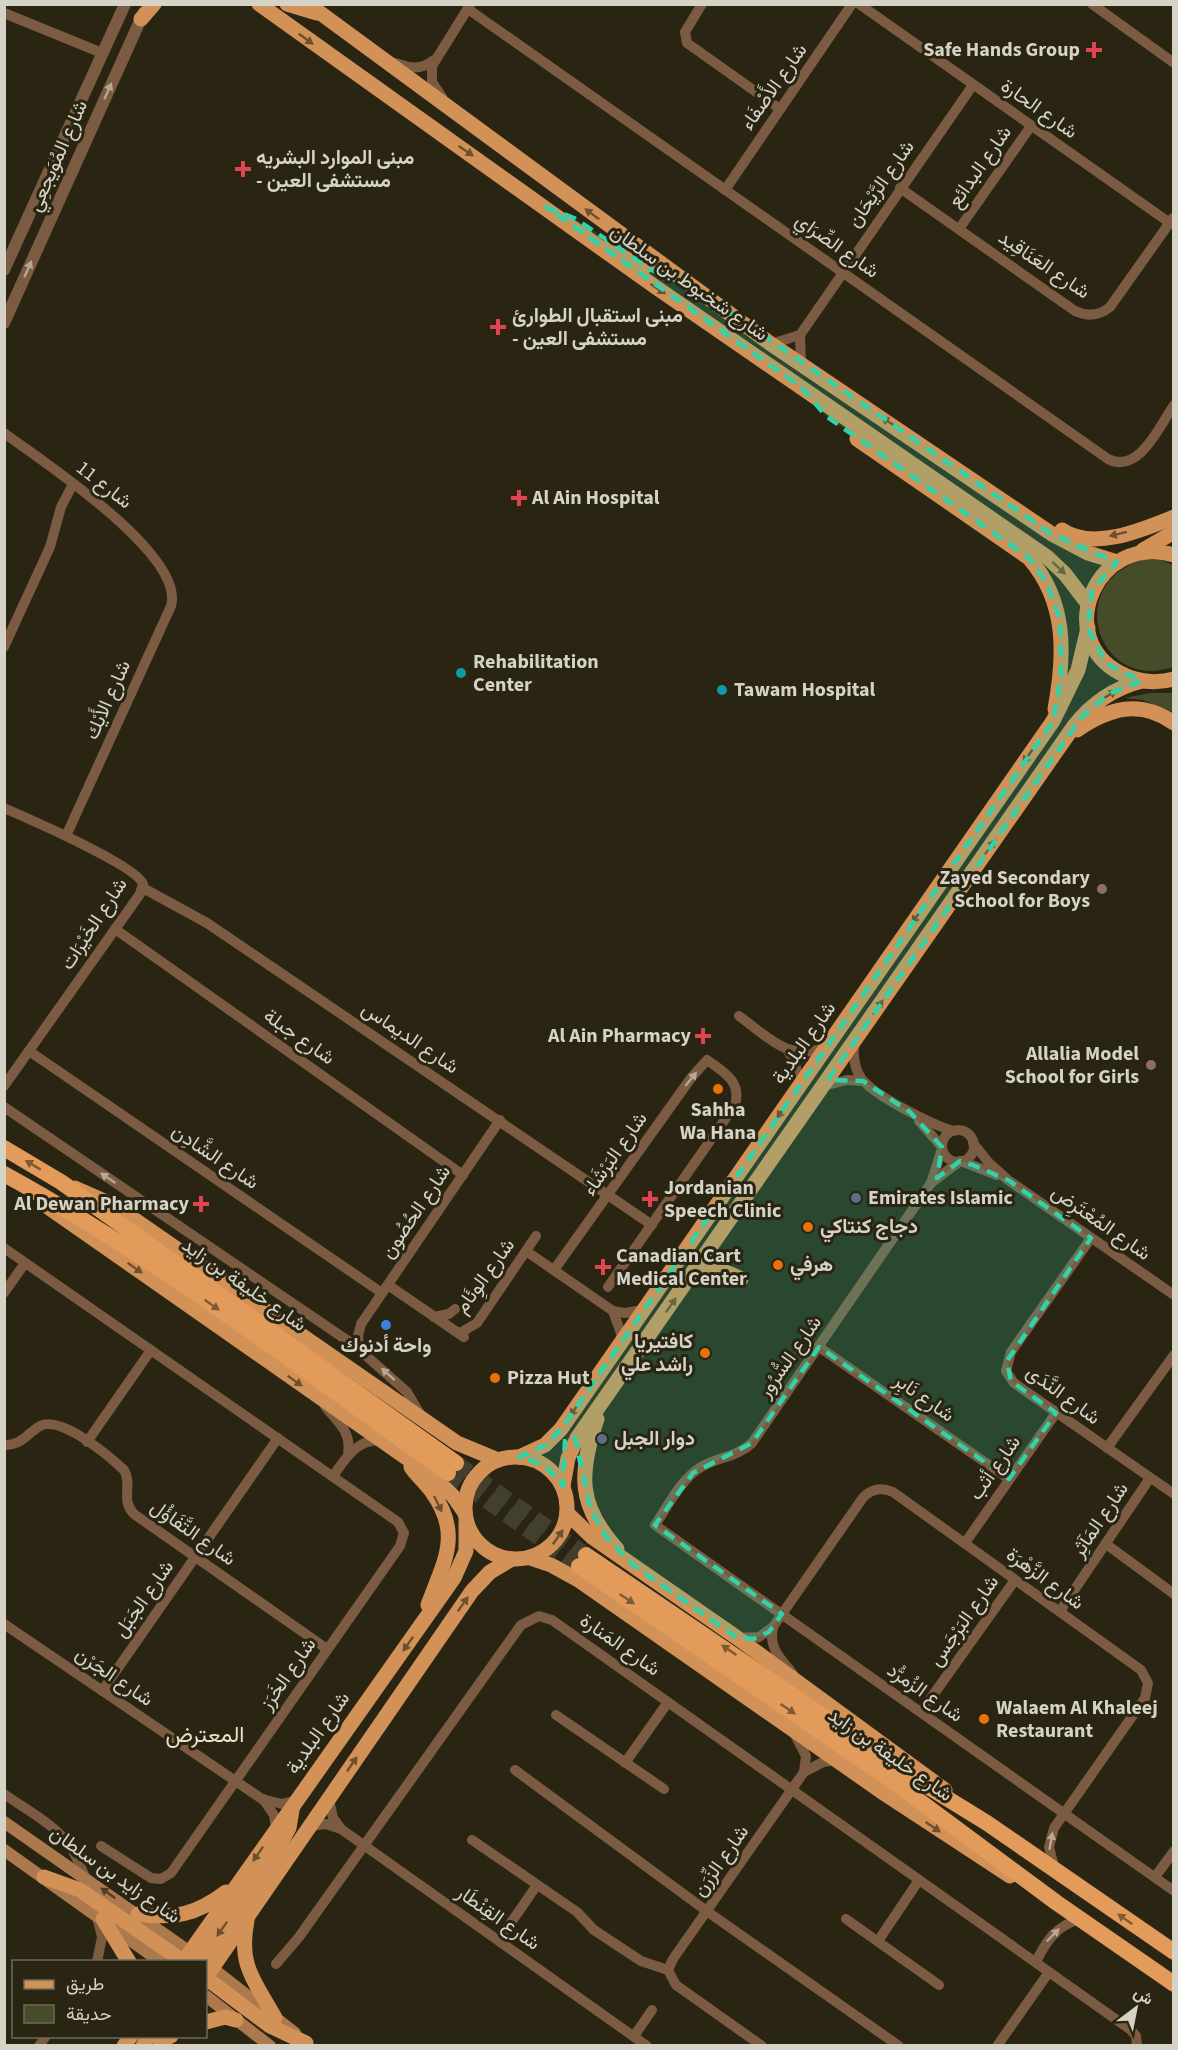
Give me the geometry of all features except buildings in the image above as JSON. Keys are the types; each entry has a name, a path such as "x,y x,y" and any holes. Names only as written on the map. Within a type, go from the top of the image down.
{"highway":[{"name":"شارع خليفة بن زايد","path":"4,1148 62,1182 452,1468 98,1228 4,1174"},
{"name":"شارع خليفة بن زايد","path":"1173,1952 987,1823 914,1778 583,1560 891,1780 1057,1903 1173,1981"}],"main road":[{"path":"141,19 154,4"},
{"name":"شارع شخبوط بن سلطان","path":"259,4 546,207 642,278 1047,557 1074,583 1088,604"},
{"name":"شارع شخبوط بن سلطان","path":"287,4 314,9 771,344 1064,541 1088,553 1117,562"},
{"path":"546,207 574,218 646,266 652,264 651,258"},
{"path":"685,306 682,300 684,297 692,298 784,361 838,388"},
{"path":"815,398 826,416 1029,558 1036,566 1053,596 1061,633 1061,675 1053,721"},
{"path":"914,438 962,464 1067,534 1076,537 1099,539 1173,517"},
{"path":"1171,681 1142,681 1129,678 1106,663 1097,652 1088,628 1088,604 1098,580 1117,562 1138,553 1173,532"},
{"path":"1138,553 1161,552 1173,555"},
{"name":"شارع البلدية","path":"519,1457 545,1445 561,1429 1053,721 1078,670 1088,628"},
{"name":"شارع البلدية","path":"563,1486 565,1467 572,1448 602,1403 1065,739 1082,717 1099,701 1120,688 1142,681"},
{"path":"1065,739 1092,720 1126,708 1154,711 1173,723"},
{"path":"62,1182 122,1211 465,1448 498,1460"},
{"path":"21,1183 45,1204 439,1481 466,1517 480,1545 495,1555 512,1560"},
{"path":"687,1282 698,1273 712,1269 720,1269 741,1279"},
{"path":"602,1403 585,1455 584,1487 590,1508 600,1528 634,1566"},
{"path":"404,1457 437,1500 447,1529 446,1560 423,1623"},
{"path":"201,1960 248,1916 472,1591 490,1572 512,1560 530,1558 546,1550 559,1538 567,1513 563,1486 544,1465 519,1457 498,1460 483,1468 472,1481 466,1496 466,1517"},
{"path":"567,1513 592,1538 805,1686 987,1823"},
{"name":"شارع البلدية","path":"199,1960 236,1885 459,1570 467,1541 466,1517"},
{"path":"530,1558 551,1565 580,1581 836,1760 990,1864 1057,1903"},
{"path":"200,1960 286,1835 294,1804"},
{"name":"شارع زايد بن سلطان","path":"4,1822 138,1914 192,1960"},
{"path":"4,1850 100,1916 158,1960"},
{"path":"44,1877 80,1890 191,1960"},
{"path":"138,1914 179,1916 211,1903 236,1885"},
{"path":"100,1916 128,1960"},
{"path":"248,1916 243,1947 246,1963 275,2018"},
{"name":"شارع زايد بن سلطان","path":"207,1971 308,2044"},
{"path":"207,1972 270,2026 308,2044"},
{"path":"207,1996 270,2046"},
{"path":"207,2022 225,2017 236,2020"},
{"path":"143,2046 160,2039"}],"street":[{"name":"شارع المُوَيجعِي","path":"4,270 125,4"},
{"name":"شارع المُوَيجعِي","path":"4,323 147,4"},
{"path":"702,4 685,32 687,43 780,109"},
{"name":"شارع الأَصْفَاء","path":"724,190 852,4"},
{"name":"شارع الحارة","path":"859,4 1031,126 1172,220"},
{"path":"1092,4 1173,63"},
{"path":"387,63 412,69 424,67 434,60 469,7"},
{"name":"شارع الصِّرَاي","path":"469,7 724,190 1113,461 1123,463 1136,458 1173,405"},
{"path":"4,13 102,53"},
{"path":"434,60 432,82 446,106"},
{"name":"شارع الرَّيْحَان","path":"800,335 973,85"},
{"name":"شارع البدائع","path":"959,230 1031,126"},
{"name":"شارع العَنَاقِيد","path":"900,188 1075,310 1093,315 1110,307 1172,220"},
{"path":"771,344 800,335 801,363"},
{"name":"شارع 11","path":"5,434 123,522 167,578"},
{"path":"4,647 50,547 59,514 73,484"},
{"name":"شارع الأَيْك","path":"66,836 171,606 172,593 167,578"},
{"name":"شارع الخَيْرَات","path":"4,808 66,836 139,875 143,888 4,1086"},
{"name":"شارع الديماس","path":"143,888 207,923 652,1225"},
{"name":"شارع جبلة","path":"115,929 463,1175"},
{"path":"739,1016 788,1051 795,1064 800,1085"},
{"path":"854,1042 856,1066 863,1081"},
{"path":"788,1051 808,1053 826,1047"},
{"name":"شارع الشَّادِن","path":"29,1051 385,1289 459,1333"},
{"name":"شارع البَرْشَاء","path":"554,1270 707,1060 734,1082 737,1091 735,1106 652,1225"},
{"path":"823,1086 847,1080 863,1081 910,1112 953,1131 967,1133 973,1143 970,1155 960,1161 949,1158 910,1112"},
{"path":"4,1107 359,1349 407,1392 423,1420"},
{"name":"شارع الحُصُون","path":"359,1349 358,1336 361,1324 500,1120"},
{"path":"942,1148 945,1137 953,1131"},
{"name":"شارع المُعْتَرِض","path":"973,1143 989,1163 1008,1180 1173,1295"},
{"name":"شارع السُّرُور","path":"932,1183 942,1148"},
{"name":"شارع السُّرُور","path":"655,1525 693,1473 705,1465 737,1454 752,1443 932,1183 960,1161"},
{"name":"شارع المُعْتَرِض","path":"960,1161 1008,1180"},
{"path":"609,1287 652,1225"},
{"name":"شارع الوِئَام","path":"434,1317 449,1314 455,1309 452,1319 459,1333 477,1323 536,1236"},
{"name":"شارع النَّدَى","path":"1091,1238 1007,1361 1006,1371 1011,1381 1173,1494"},
{"name":"شارع الخَرَز","path":"4,1248 333,1476 398,1522 403,1529 404,1538 171,1873 165,1878 151,1878 101,1846"},
{"path":"526,1251 613,1311 625,1313 643,1310"},
{"path":"4,1293 25,1263"},
{"path":"613,1311 623,1340"},
{"path":"337,1333 361,1324"},
{"name":"شارع نَابِر","path":"819,1347 1009,1479"},
{"path":"87,1442 151,1350"},
{"path":"1107,1448 1173,1354"},
{"path":"319,1398 345,1429 349,1438 348,1454"},
{"name":"شارع أثب","path":"965,1543 1056,1413"},
{"name":"شارع التَّفَاؤُل","path":"4,1444 22,1442 38,1427 52,1423 65,1427 124,1470 128,1481 126,1502 130,1511 327,1648"},
{"name":"شارع الجَبَل","path":"102,1691 278,1438"},
{"path":"333,1476 348,1454 362,1443 379,1440"},
{"name":"شارع المَآثِر","path":"1060,1611 1150,1478"},
{"name":"شارع الزَّهْرَة","path":"773,1627 862,1499 874,1490 883,1489 893,1492 1144,1672 1149,1687 1145,1698 1063,1813 1050,1840 1055,1870"},
{"name":"شارع الزُمرُّد","path":"655,1525 1173,1891"},
{"path":"1106,1544 1173,1594"},
{"name":"شارع البَرْجَس","path":"921,1712 1015,1580"},
{"name":"شارع المَنارة","path":"276,1964 299,1937 521,1625 532,1617 552,1620 668,1701 1131,2030 1136,2036 1137,2046"},
{"name":"شارع الجَرْن","path":"4,1624 262,1799 275,1804 294,1804"},
{"path":"736,1637 759,1637 773,1627"},
{"path":"773,1627 774,1650 805,1686"},
{"path":"625,1763 668,1701"},
{"path":"556,1715 664,1789"},
{"path":"792,1729 806,1756 804,1772"},
{"path":"804,1772 823,1762 836,1760"},
{"path":"515,1770 708,1912 899,2046"},
{"name":"شارع الزِّرَن","path":"668,1970 673,1959 804,1772"},
{"path":"4,1794 62,1835 76,1853 85,1877"},
{"name":"شارع الجَرْن","path":"262,1799 274,1815 276,1828"},
{"path":"329,1799 330,1812 341,1829"},
{"name":"شارع القِنْطَار","path":"310,1826 326,1824 341,1829 647,2046"},
{"path":"472,1840 582,1916 594,1930 641,1961 668,1970 670,1978 676,1985 762,2046"},
{"path":"1155,1877 1173,1851"},
{"path":"878,1941 919,1880"},
{"path":"498,1940 537,1885"},
{"path":"97,1960 102,1937 100,1916"},
{"path":"846,1918 939,1985"},
{"path":"1036,1962 1045,1943 1054,1932 1080,1919"},
{"path":"997,2046 1049,1972"},
{"path":"634,2036 652,2010"}],"highlighted area":[{"path":"546,207 574,218 657,273 651,258 1052,534 1117,562 1092,591 1088,628 1106,663 1142,681 1109,694 1082,717 828,1080 863,1081 910,1112 942,1147 937,1178 960,1161 973,1165 1008,1180 1091,1238 1007,1361 1011,1381 1056,1413 1009,1479 819,1347 752,1443 693,1473 655,1525 782,1614 769,1632 753,1639 736,1637 634,1566 606,1537 590,1508 575,1438 565,1439 563,1486 544,1465 519,1457 545,1445 561,1429 1053,721 1061,675 1060,620 1047,584 1029,558 826,416 801,387"}],"green space":[{"path":"1142,560 1161,560 1173,565 1173,667 1147,671 1126,665 1110,651 1100,633 1097,612 1103,591 1117,573"},
{"path":"1150,693 1173,693 1173,712 1143,700 1124,698"}],"tunnel":[{"path":"456,1463 586,1555"},
{"path":"448,1473 579,1566"}],"place":[{"name":"Safe Hands Group","path":"1094,50"},
{"name":"مبنى الموارد البشريه - مستشفى العين","path":"243,169"},
{"name":"مبنى استقبال الطوارئ - مستشفى العين","path":"498,327"},
{"name":"Al Ain Hospital","path":"519,498"},
{"name":"Rehabilitation Center","path":"461,673"},
{"name":"Tawam Hospital","path":"722,690"},
{"name":"Zayed Secondary School for Boys","path":"1102,889"},
{"name":"Al Ain Pharmacy","path":"703,1036"},
{"name":"Allalia Model School for Girls","path":"1151,1065"},
{"name":"Sahha Wa Hana","path":"718,1089"},
{"name":"Emirates Islamic","path":"856,1198"},
{"name":"Jordanian Speech Clinic","path":"650,1199"},
{"name":"Al Dewan Pharmacy","path":"201,1204"},
{"name":"دجاج كنتاكي","path":"808,1227"},
{"name":"هرفي","path":"778,1265"},
{"name":"Canadian Cart Medical Center","path":"603,1267"},
{"name":"واحة أدنوك","path":"386,1325"},
{"name":"كافتيريا راشد علي","path":"705,1353"},
{"name":"Pizza Hut","path":"495,1378"},
{"name":"دوار الجبل","path":"602,1439"},
{"name":"Walaem Al Khaleej Restaurant","path":"984,1719"}],"district":[{"name":"المعترض","path":"205,1735"}]}
